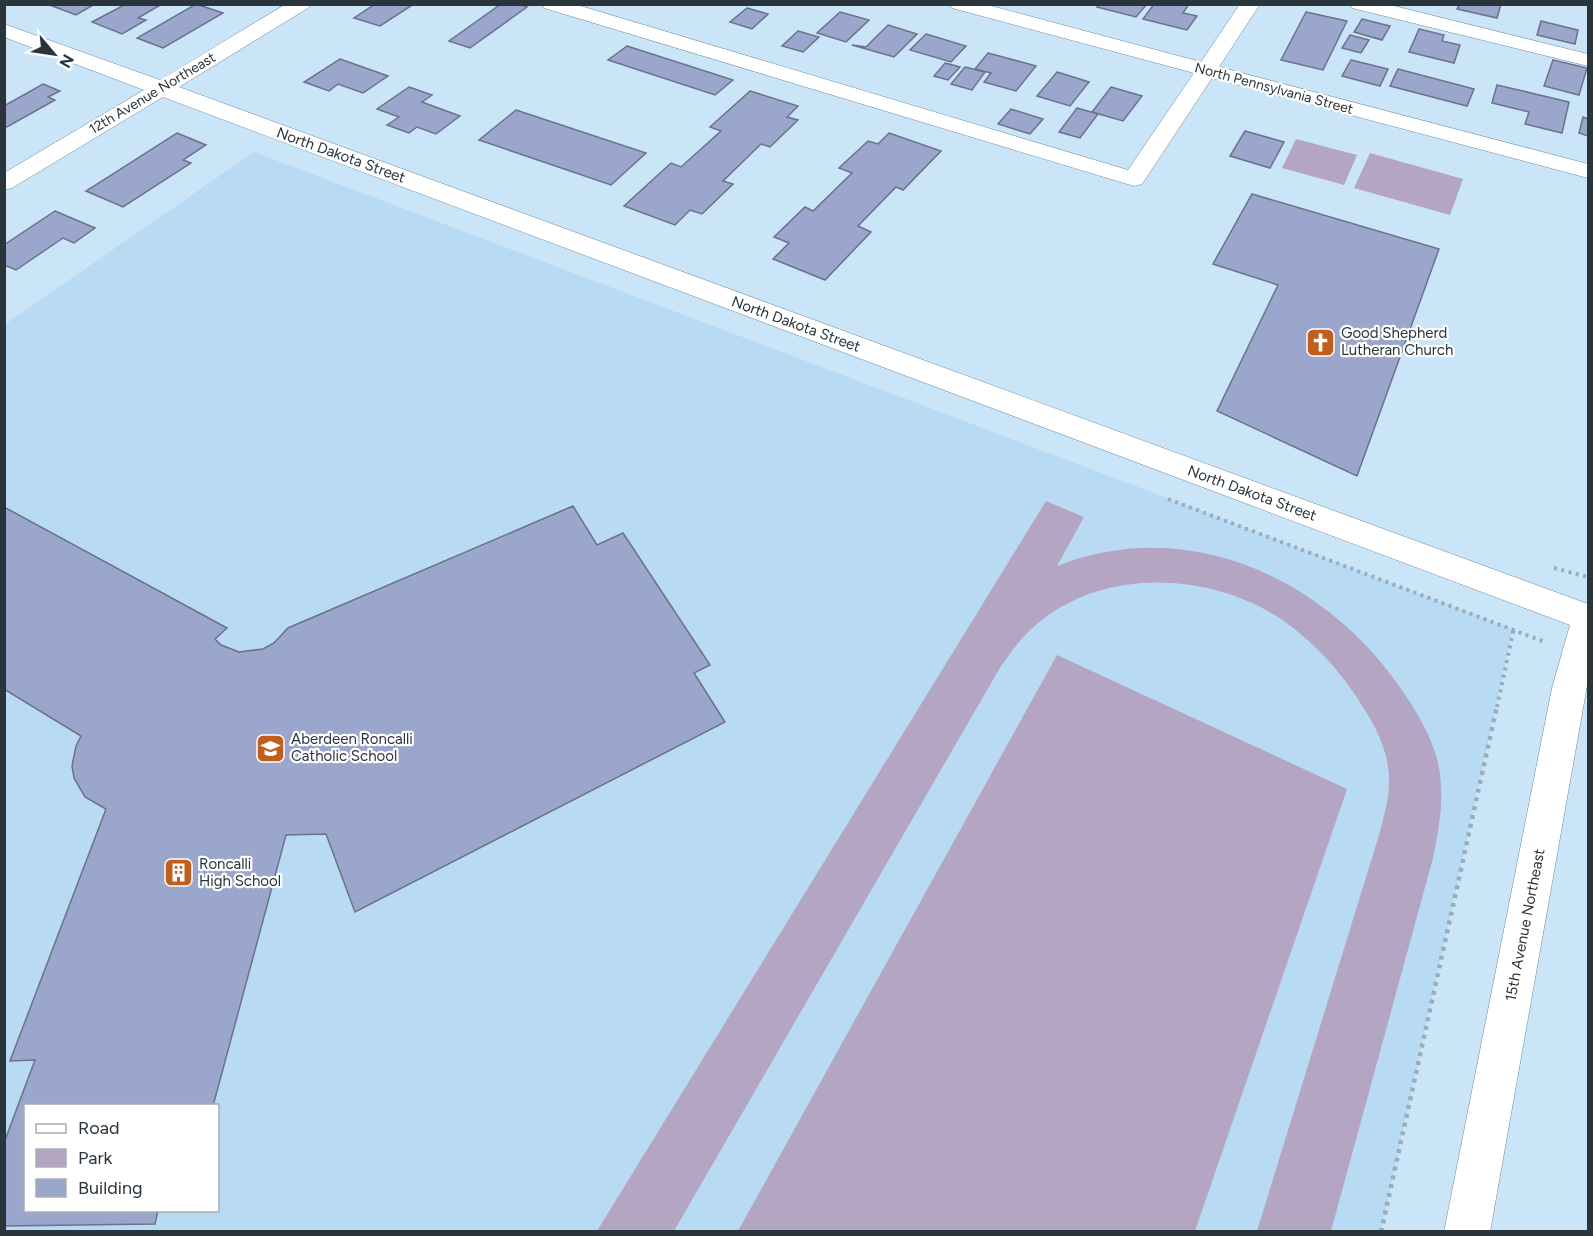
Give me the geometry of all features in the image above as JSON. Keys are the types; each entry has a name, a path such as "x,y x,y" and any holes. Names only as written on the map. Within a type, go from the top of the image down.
{"street":[{"name":"12th Avenue Northeast","path":"4,183 301,4"},
{"path":"551,4 1134,179 1250,4"},
{"name":"North Pennsylvania Street","path":"958,4 1588,171"},
{"path":"1359,4 1588,60"},
{"name":"North Dakota Street","path":"4,30 1588,619"},
{"name":"15th Avenue Northeast","path":"1467,1232 1569,688 1588,619"}],"path":[{"path":"1381,1232 1513,629 1532,597 1540,564 1588,577"}],"shaded area":[{"path":"254,152 1513,629 1381,1231 5,1231 4,325"}],"green space":[{"path":"1296,139 1357,155 1344,185 1282,168"},
{"path":"1370,153 1463,179 1450,215 1354,188"},
{"path":"1046,501 1084,517 1057,566 1105,552 1152,548 1199,552 1244,564 1287,584 1326,610 1362,642 1394,679 1406,697 1423,725 1436,755 1441,794 1440,819 1433,858 1331,1231 1257,1231 1381,828 1389,783 1385,751 1369,718 1349,686 1318,649 1291,626 1253,603 1222,592 1190,585 1158,582 1125,585 1093,593 1064,605 1037,624 1022,639 1001,666 674,1231 597,1231"},
{"path":"1057,655 1347,789 1195,1231 738,1231"}],"building":[{"path":"47,4 95,4 76,15"},
{"path":"126,4 162,4 138,18 146,20 122,34 92,22"},
{"path":"196,4 223,13 163,48 137,38"},
{"path":"375,4 414,4 380,26 354,18"},
{"path":"501,4 518,4 527,7 470,48 449,41"},
{"path":"1099,4 1147,4 1136,17 1097,7"},
{"path":"1154,4 1189,4 1183,13 1197,16 1187,30 1143,19"},
{"path":"1460,4 1501,4 1497,18 1457,9"},
{"path":"747,8 768,14 752,29 730,22"},
{"path":"840,12 869,20 846,42 817,33"},
{"path":"1306,12 1347,21 1323,70 1281,60"},
{"path":"1362,19 1390,26 1382,40 1354,32"},
{"path":"1541,21 1578,30 1575,44 1537,35"},
{"path":"888,25 917,34 894,57 852,45 866,47"},
{"path":"1419,29 1444,35 1442,41 1460,45 1454,63 1409,52"},
{"path":"798,31 819,37 803,52 782,46"},
{"path":"926,34 966,46 951,62 910,50"},
{"path":"1350,35 1369,40 1361,53 1342,48"},
{"path":"627,46 733,80 715,95 608,60"},
{"path":"988,53 1036,66 1016,91 984,82 991,73 975,69"},
{"path":"340,59 388,76 363,93 338,84 329,91 304,82"},
{"path":"1351,60 1388,69 1380,86 1342,76"},
{"path":"1553,60 1587,68 1579,95 1544,86"},
{"path":"945,63 960,67 948,80 934,76"},
{"path":"965,67 985,72 972,90 951,84"},
{"path":"1398,69 1474,89 1467,106 1390,86"},
{"path":"1057,72 1089,82 1070,106 1037,96"},
{"path":"43,84 60,91 48,97 55,100 7,127 4,126 4,106"},
{"path":"1497,85 1569,102 1562,133 1525,124 1529,112 1492,103"},
{"path":"409,87 432,95 422,102 460,116 436,134 417,127 409,133 387,125 399,117 377,109"},
{"path":"1111,87 1142,96 1123,121 1092,112"},
{"path":"750,91 798,106 787,117 798,120 770,147 761,144 723,181 733,184 702,214 690,210 675,225 624,206 671,163 681,167 721,131 710,127"},
{"path":"1077,108 1098,114 1080,138 1059,132"},
{"path":"1011,109 1043,119 1030,134 998,124"},
{"path":"516,110 646,153 611,185 479,140"},
{"path":"1583,117 1588,119 1588,136 1579,133"},
{"path":"1245,131 1284,142 1270,168 1230,156"},
{"path":"177,133 206,145 183,160 191,163 123,207 86,191"},
{"path":"889,133 941,151 903,190 896,187 858,226 871,232 825,280 773,259 789,243 774,237 805,207 813,211 852,173 839,168 868,141 878,144"},
{"name":"Good Shepherd Lutheran Church","path":"1252,194 1439,249 1357,476 1217,411 1278,285 1213,264"},
{"path":"55,211 95,228 74,243 63,238 16,270 4,265 4,245"},
{"name":"Roncalli High School","path":"573,506 597,545 623,533 710,665 694,673 725,722 355,912 326,834 286,835 214,1104 24,1104 24,1212 158,1212 155,1224 4,1226 4,1143 35,1060 10,1061 106,809 85,797 74,778 72,766 76,746 81,736 4,689 4,507 227,628 215,639 221,645 239,652 263,649 274,643 288,628"}],"place":[{"name":"Good Shepherd Lutheran Church","path":"1320,342"},
{"name":"Aberdeen Roncalli Catholic School","path":"270,748"},
{"name":"Roncalli High School","path":"178,873"}]}
